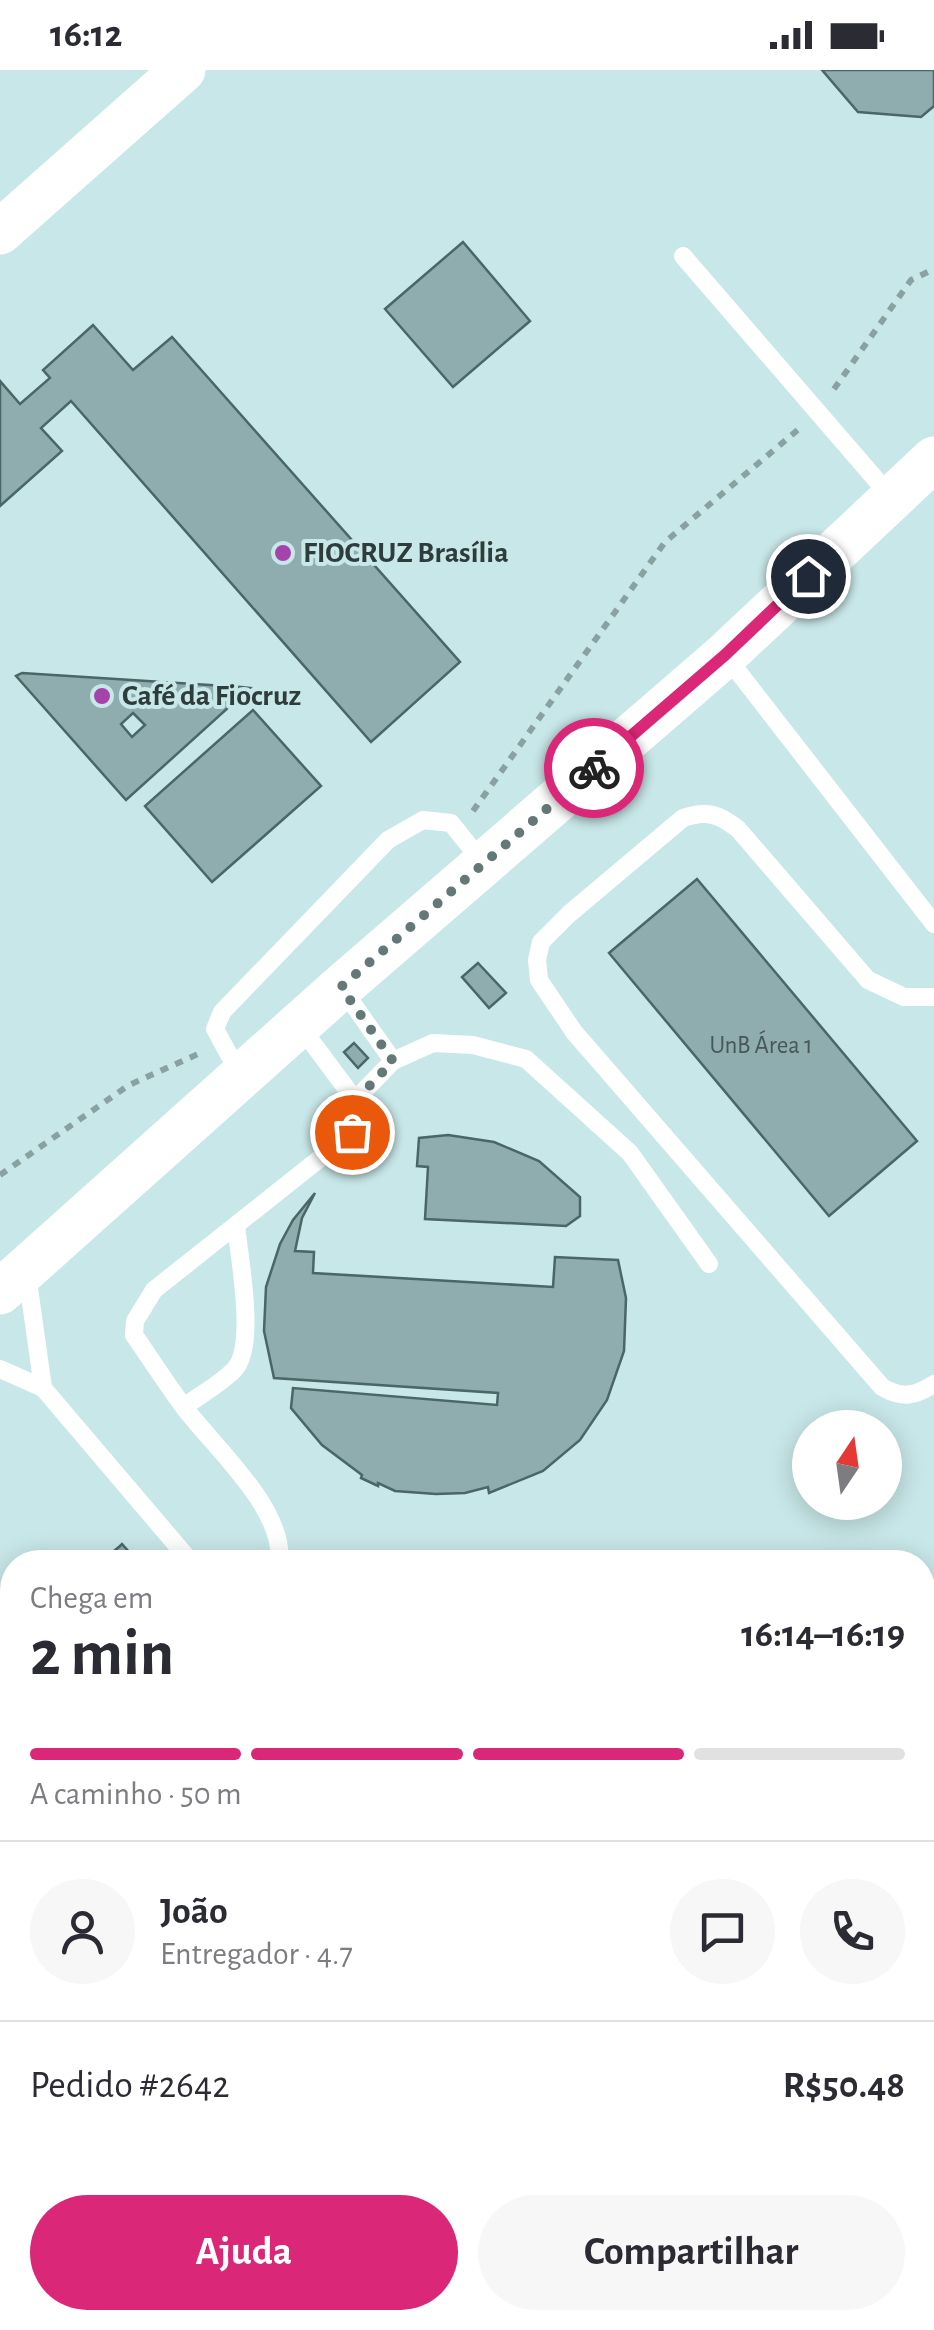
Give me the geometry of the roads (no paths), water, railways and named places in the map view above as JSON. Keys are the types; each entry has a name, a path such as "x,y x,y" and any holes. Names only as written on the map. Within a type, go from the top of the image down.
{"street":[{"path":"0,232 183,70"},
{"path":"13,1280 341,987 725,655 934,459"}],"lane":[{"path":"683,256 892,497"},
{"path":"725,655 934,924"},
{"path":"934,997 904,997 868,980 738,828 719,814 700,813 683,818 659,837 541,942 537,960 539,980 574,1032 882,1387 904,1396 920,1393 934,1384"},
{"path":"241,1076 215,1029 222,1012 388,840 423,820 450,824 483,863"},
{"path":"341,987 393,1061"},
{"path":"280,1550 276,1531 262,1504 184,1407 134,1335 135,1321 154,1290 352,1132 359,1119 356,1100 299,1024"},
{"path":"356,1100 393,1061 433,1043 473,1044 526,1059 630,1153 709,1264"},
{"path":"184,1407 237,1368 244,1349 246,1328 236,1225"},
{"path":"13,1280 42,1388 180,1550"},
{"path":"0,1370 42,1388"}],"place":[{"name":"FIOCRUZ Brasília","path":"283,553"},
{"name":"Café da Fiocruz","path":"102,696"}]}
